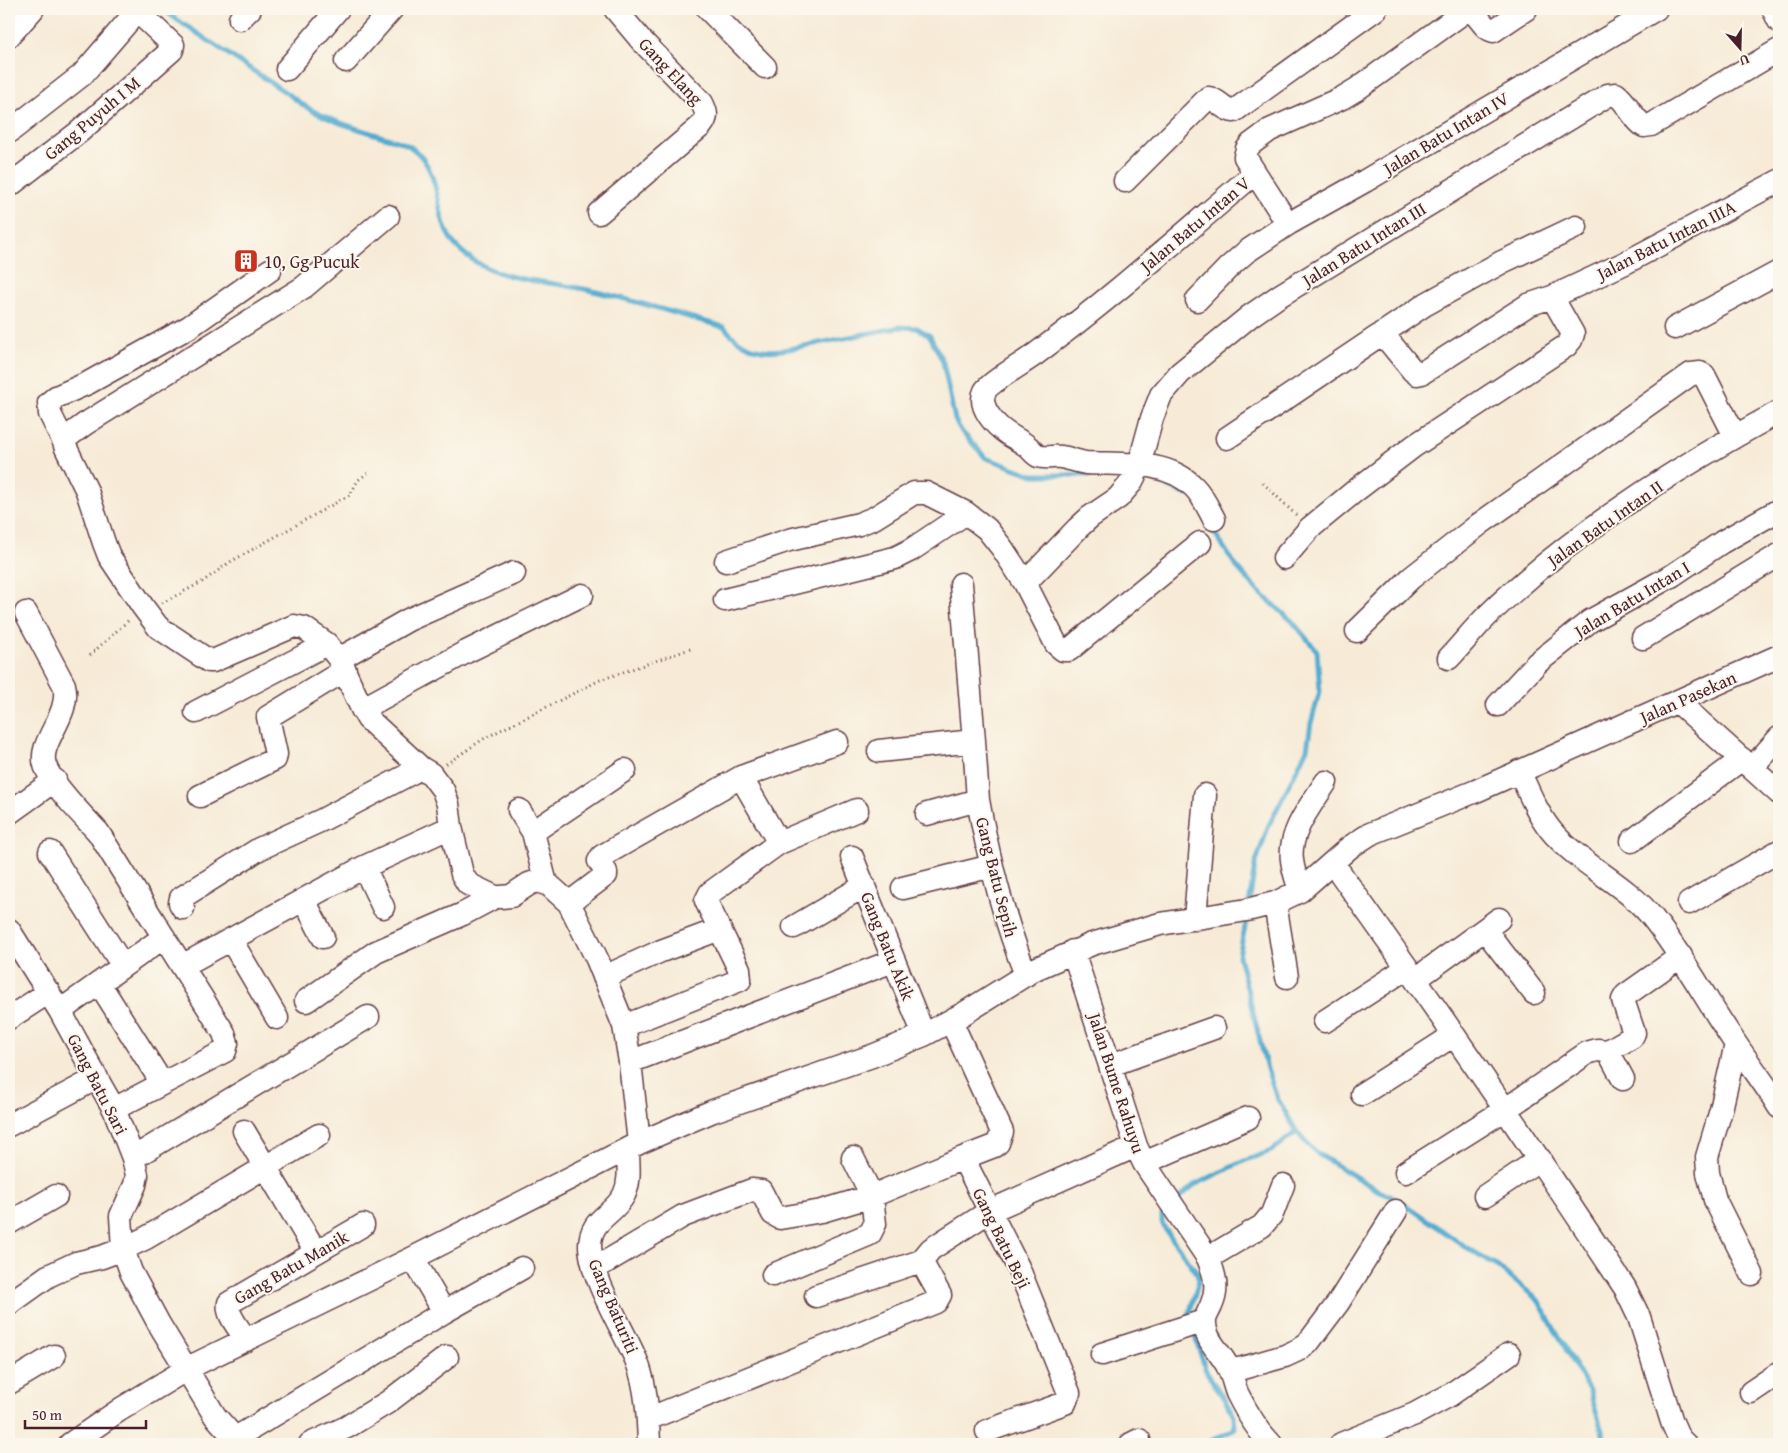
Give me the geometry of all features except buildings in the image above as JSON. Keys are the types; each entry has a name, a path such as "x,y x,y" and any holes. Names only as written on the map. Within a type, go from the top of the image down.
{"street":[{"path":"9,36 33,9"},
{"path":"287,69 338,9"},
{"path":"346,61 392,9"},
{"name":"Gang Elang","path":"599,212 701,126 706,119 707,112 702,103 641,40 615,9"},
{"path":"708,9 765,68"},
{"path":"1124,181 1208,98 1213,98 1228,110 1234,110 1376,9"},
{"name":"Jalan Batu Intan V","path":"1136,472 1084,463 1060,456 1046,458 1037,456 1027,446 993,421 983,403 988,387 1092,312 1256,173 1245,157 1247,149 1270,130 1342,98 1357,89 1464,12 1469,10 1474,12 1487,29 1494,31 1526,9"},
{"name":"Jalan Batu Intan IV","path":"1197,300 1246,252 1288,224 1365,182 1656,9"},
{"path":"1773,9 1779,22"},
{"path":"9,132 82,75 136,10"},
{"name":"Gang Puyuh I M","path":"9,186 79,132 172,50 173,45 136,10"},
{"name":"Jalan Batu Intan III","path":"1025,583 1078,528 1118,498 1136,472 1161,395 1180,373 1250,316 1279,296 1608,95 1616,94 1622,98 1638,122 1644,126 1651,125 1779,50"},
{"path":"1256,173 1288,224"},
{"name":"Jalan Batu Intan IIIA","path":"1382,333 1413,371 1417,374 1422,373 1528,305 1625,263 1779,181"},
{"path":"64,442 69,435 85,424 304,287 388,216"},
{"path":"1227,438 1426,304 1485,271 1576,227"},
{"path":"270,270 189,327 111,371 56,397 49,403 50,414 87,491 109,556 158,627 209,661 294,626 304,628 337,658 368,720 426,771 444,790 462,874 466,882 495,897"},
{"path":"1675,328 1779,272"},
{"path":"1284,558 1310,528 1355,490 1414,446 1566,346 1572,340 1573,334 1552,296"},
{"path":"1357,631 1412,578 1481,523 1691,374 1704,375 1735,436"},
{"name":"Jalan Batu Intan II","path":"1449,658 1487,616 1552,559 1674,473 1779,412"},
{"path":"1136,472 1165,470 1185,480 1194,487 1205,501 1214,519"},
{"path":"726,561 789,540 859,524 874,518 914,493 926,493 966,513 987,529 1025,583 1056,644 1060,648 1069,650 1200,543"},
{"name":"Jalan Batu Intan I","path":"1498,705 1537,663 1590,621 1672,575 1722,542 1779,510"},
{"path":"725,600 896,558 966,513"},
{"path":"1643,638 1779,555"},
{"path":"196,712 337,658 408,620 514,573"},
{"path":"961,584 978,800"},
{"path":"362,709 466,652 582,595"},
{"path":"26,614 67,694 63,711 44,754 50,773 73,805 98,832 224,1033 227,1043 225,1051 114,1110"},
{"name":"Jalan Pasekan","path":"84,1440 152,1389 190,1368 413,1258 633,1146 713,1111 815,1074 872,1056 924,1035 951,1021 1026,975 1073,951 1139,929 1275,903 1300,891 1350,847 1370,834 1476,790 1779,656"},
{"path":"200,796 276,759 268,716 337,658"},
{"path":"1678,702 1779,792"},
{"path":"1632,841 1747,763 1779,738"},
{"path":"879,751 974,741"},
{"path":"306,1001 376,952 464,914 495,897 510,896 529,884 537,882 546,884 552,887 569,903 606,876 606,872 599,862 602,856 741,777 837,742"},
{"path":"533,832 624,770"},
{"path":"183,908 180,903 181,898 242,859 426,771"},
{"path":"1519,771 1536,808 1553,833 1565,845 1628,894 1651,916 1680,956 1779,1107"},
{"path":"10,813 50,773"},
{"path":"741,777 779,843"},
{"path":"1300,891 1292,860 1292,847 1300,824 1326,782"},
{"path":"1195,919 1206,795"},
{"name":"Gang Batu Sepih","path":"927,814 978,800 1003,910 1026,975"},
{"path":"519,810 533,832 546,884"},
{"path":"624,1026 740,980 739,969 706,904 710,893 779,843 857,810"},
{"path":"182,966 364,868 451,827"},
{"path":"1689,903 1779,851"},
{"path":"50,852 124,966"},
{"name":"Gang Batu Akik","path":"852,857 924,1035"},
{"path":"1333,863 1506,1109 1633,1302 1672,1422 1685,1444"},
{"path":"903,888 992,866"},
{"path":"364,868 383,907"},
{"path":"794,927 864,886"},
{"path":"304,900 323,937"},
{"name":"Gang Baturiti","path":"569,903 597,959 624,1026 630,1062 633,1146 628,1184 625,1194 618,1204 597,1223 591,1233 590,1248 594,1269 638,1363 646,1395 649,1444"},
{"path":"1275,903 1287,977"},
{"path":"1325,1021 1412,973 1492,924 1534,993"},
{"path":"604,977 661,951 720,929"},
{"name":"Gang Batu Sari","path":"9,930 49,992 114,1110 133,1158 137,1176 135,1185 121,1213 123,1250 131,1272 154,1315 190,1368 215,1416 242,1442"},
{"path":"60,1011 164,937"},
{"path":"231,940 277,1018"},
{"name":"Jalan Bume Rahuyu","path":"1073,951 1140,1154 1208,1258 1216,1278 1215,1298 1204,1321"},
{"path":"1406,1172 1506,1109 1587,1053 1597,1050 1608,1051 1632,1037 1634,1033 1633,1027 1623,1000 1626,995 1680,956"},
{"path":"630,1062 893,961"},
{"path":"99,983 162,1083"},
{"path":"9,1018 49,992"},
{"path":"133,1158 368,1017"},
{"path":"594,1269 683,1216 752,1190 761,1191 773,1214 780,1218 822,1211 872,1196 994,1146 998,1143 1002,1132 951,1021"},
{"path":"1111,1065 1214,1028"},
{"path":"1362,1094 1454,1034"},
{"path":"1736,1044 1708,1157 1708,1173 1715,1200 1752,1274"},
{"path":"1608,1051 1623,1079"},
{"path":"9,1125 96,1078"},
{"path":"816,1296 921,1261 931,1249 990,1211 1140,1154 1248,1118"},
{"path":"244,1131 264,1168 316,1252"},
{"path":"9,1304 48,1276 76,1263 123,1250 319,1135"},
{"path":"773,1275 870,1234 875,1224 872,1196 853,1158"},
{"name":"Gang Batu Beji","path":"962,1158 1018,1267 1069,1393 1065,1402 987,1430"},
{"path":"1485,1196 1540,1159"},
{"path":"1208,1258 1262,1226 1272,1214 1283,1185"},
{"path":"9,1223 56,1196"},
{"path":"1228,1367 1239,1369 1285,1356 1308,1343 1338,1303 1396,1211"},
{"name":"Gang Batu Manik","path":"246,1340 229,1313 229,1302 363,1225"},
{"path":"413,1258 444,1312"},
{"path":"648,1419 936,1302 940,1295 921,1261"},
{"path":"242,1442 444,1312 522,1268"},
{"path":"1102,1354 1204,1321 1205,1329 1228,1367 1237,1392 1263,1441"},
{"path":"1341,1444 1416,1414 1450,1395 1509,1354"},
{"path":"9,1383 54,1356"},
{"path":"310,1444 347,1427 388,1402 447,1357"},
{"path":"1751,1392 1779,1373"}],"path":[{"path":"90,655 144,609 202,582 230,562 350,495 358,480 371,471"},
{"path":"1263,483 1310,528"},
{"path":"426,771 485,738 600,680 693,648"}],"waterway":[{"path":"161,9 301,104 335,121 399,141 412,148 422,158 429,170 449,235 456,246 470,258 486,267 520,278 609,295 724,327 745,345 761,350 789,349 900,327 917,328 930,336 943,362 955,420 962,432 986,458 1033,475 1104,475"},
{"path":"1142,477 1148,477 1187,495"},
{"path":"1210,526 1236,566 1258,591 1292,621 1317,651 1320,691 1311,723 1307,749 1268,827 1255,865 1249,904"},
{"path":"1247,917 1239,956 1267,1069 1277,1098 1297,1132 1318,1154 1379,1191 1400,1201 1479,1256 1493,1263 1538,1300 1590,1392 1606,1444"},
{"path":"1176,1201 1194,1185 1244,1161 1271,1151 1297,1132"},
{"path":"1168,1209 1162,1215 1165,1229 1197,1273 1199,1280 1189,1315 1190,1320"},
{"path":"1193,1330 1206,1371 1234,1416 1235,1428 1204,1444"}],"place":[{"name":"10, Gg Pucuk","path":"246,261"}]}
